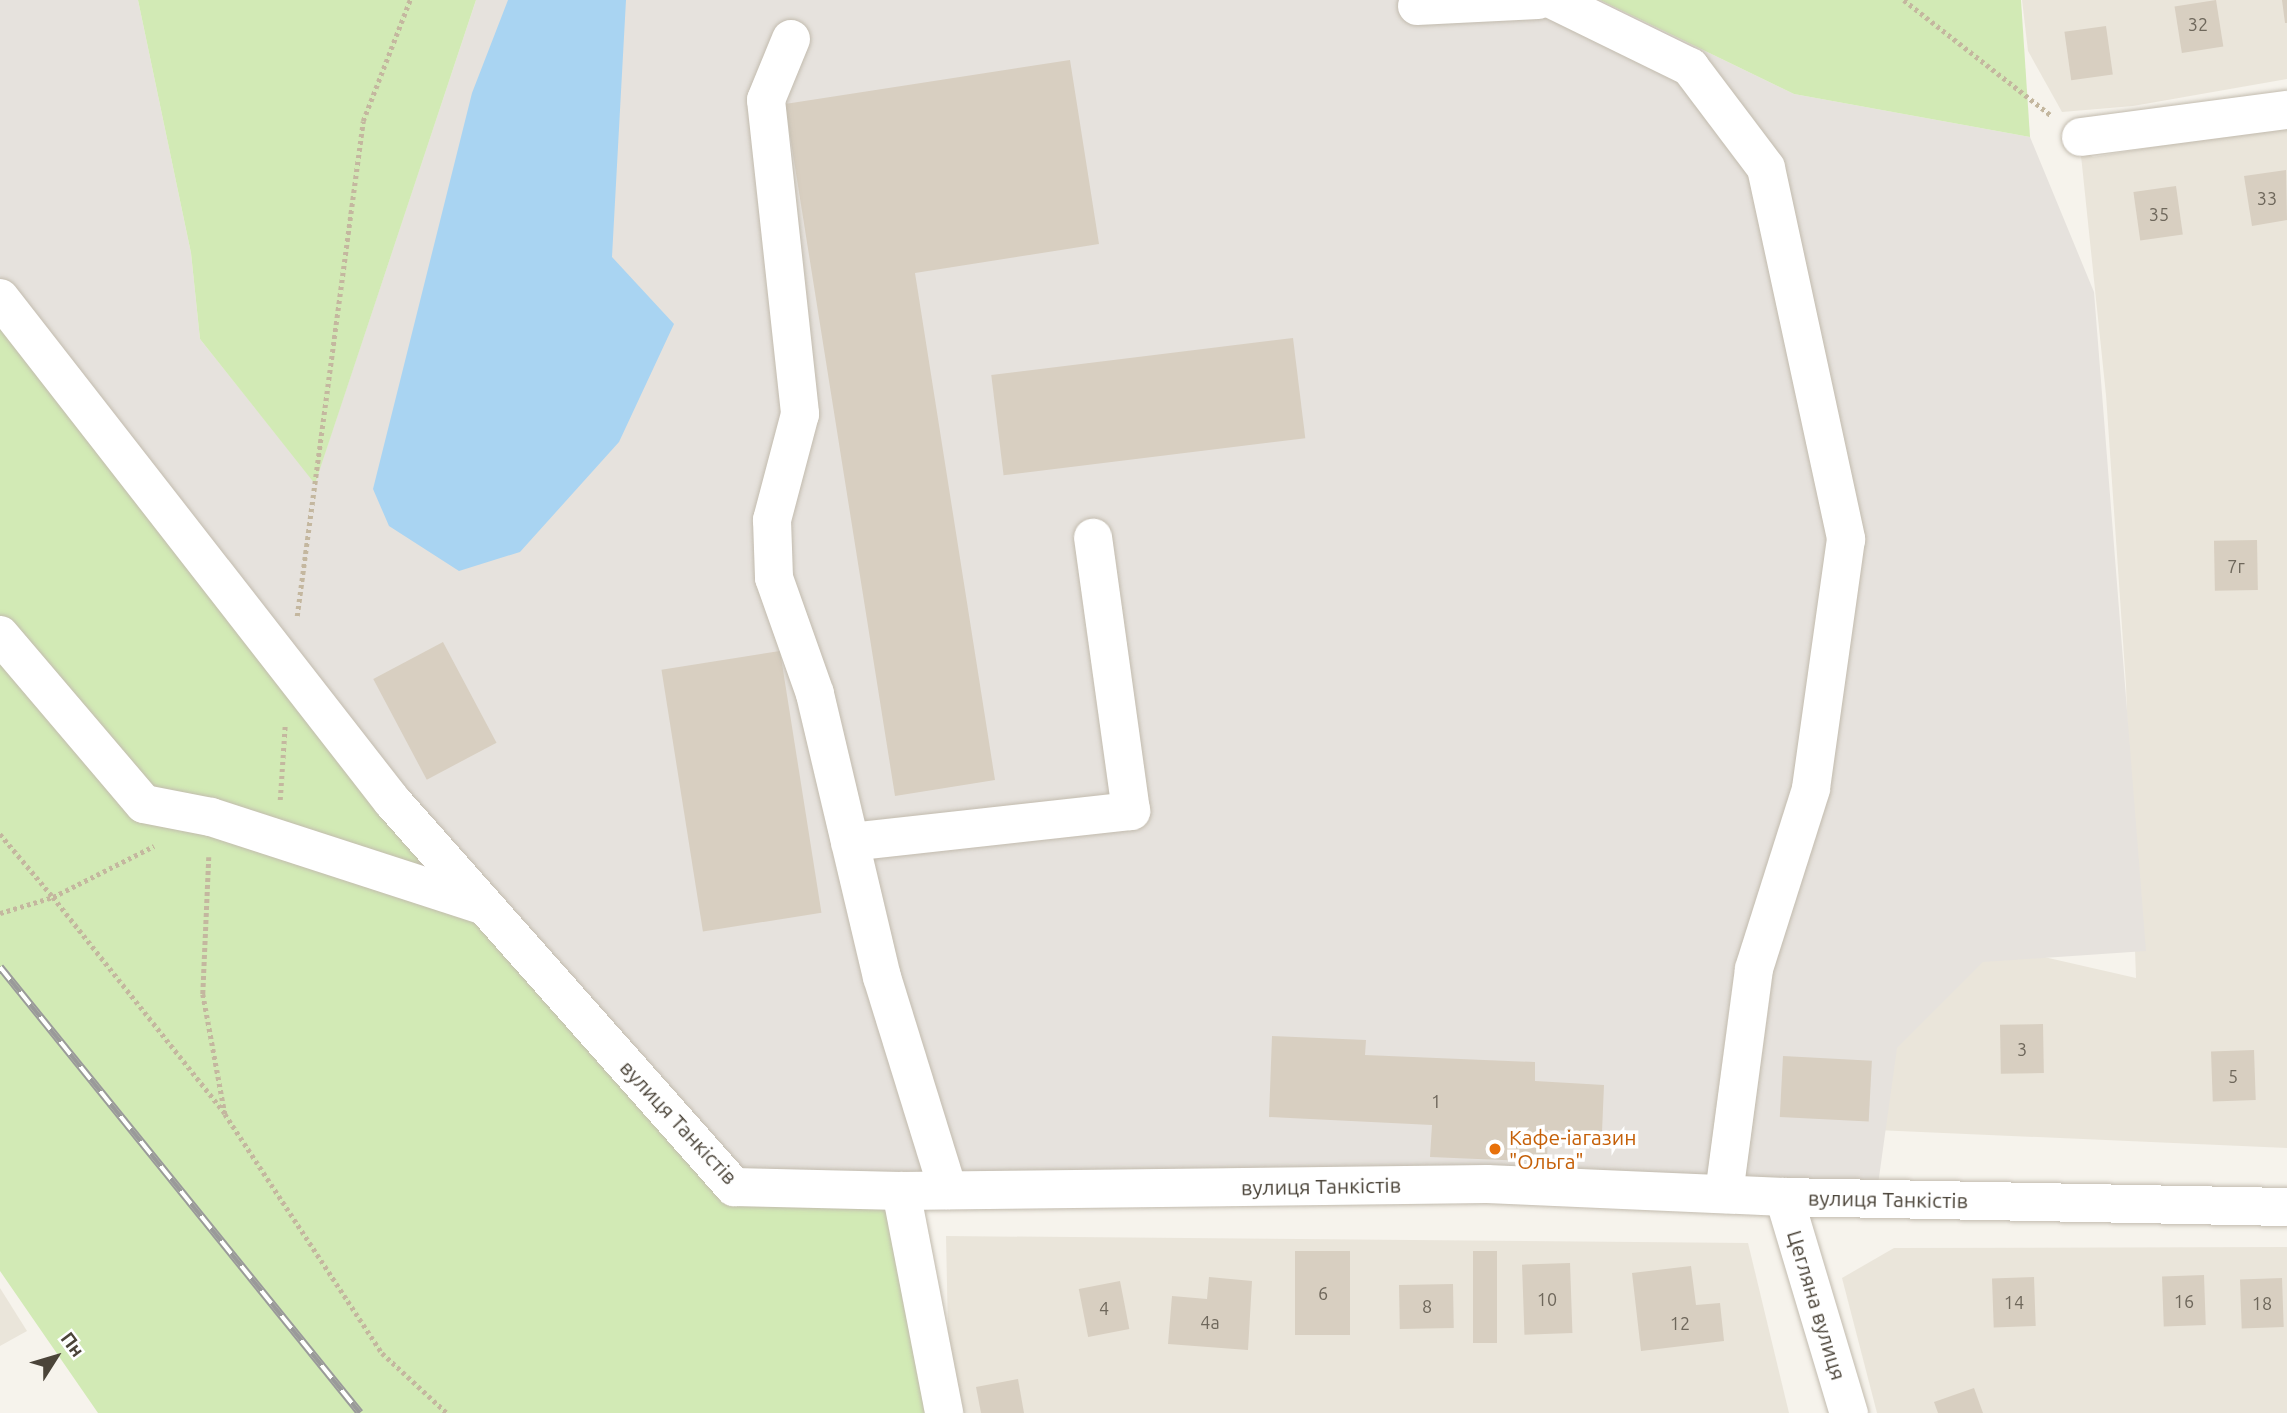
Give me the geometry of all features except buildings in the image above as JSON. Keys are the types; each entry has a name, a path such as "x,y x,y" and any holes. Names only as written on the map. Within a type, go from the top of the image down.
{"street":[{"path":"1417,6 1538,0"},
{"path":"1553,0 1690,67 1766,168 1846,539 1811,789 1754,969 1724,1194"},
{"path":"791,39 766,100 800,415 772,520 774,578 816,694 882,978 948,1190"},
{"path":"2081,137 2287,110"},
{"name":"вулиця Танкістів","path":"0,298 289,673 482,905 734,1187 901,1191 1487,1184 1784,1197 2287,1207"},
{"path":"850,842 1131,811 1093,538"},
{"path":"0,635 144,804 211,817 482,905"},
{"path":"901,1191 944,1413"},
{"name":"Цегляна вулиця","path":"1784,1197 1849,1413"}],"path":[{"path":"277,839 289,673 363,121 410,0"},
{"path":"1904,0 1994,74 2081,137"},
{"path":"0,913 53,897 211,817 203,994 225,1114"},
{"path":"0,834 225,1114 382,1353 447,1413"}],"shaded area":[{"path":"0,0 138,0 191,253 200,339 315,483 476,0 1600,0 1794,94 2030,137 2094,292 2146,951 1983,962 1897,1048 1876,1199 734,1187 0,325"},
{"path":"2022,0 2287,0 2287,79 2133,106 2062,112 2028,51"},
{"path":"2287,125 2287,1148 1876,1130 1881,1047 1979,942 2136,978 2126,685 2106,395 2080,146 2093,157"},
{"path":"946,1236 1748,1243 1789,1413 957,1413 949,1379"},
{"path":"2287,1247 2287,1413 1877,1413 1842,1278 1894,1248"},
{"path":"0,1288 27,1331 0,1346"}],"green space":[{"path":"138,0 476,0 315,484 200,339 191,253"},
{"path":"1600,0 2021,0 2030,137 1794,94"},
{"path":"0,325 734,1187 901,1191 944,1413 98,1413 0,1271"}],"water":[{"path":"508,0 626,0 612,257 674,324 619,442 520,552 459,571 389,526 373,489 472,93"}],"railway":[{"path":"0,967 360,1413"}],"place":[{"name":"Кафе-іагазин \"Ольга\"","path":"1495,1149"}]}
